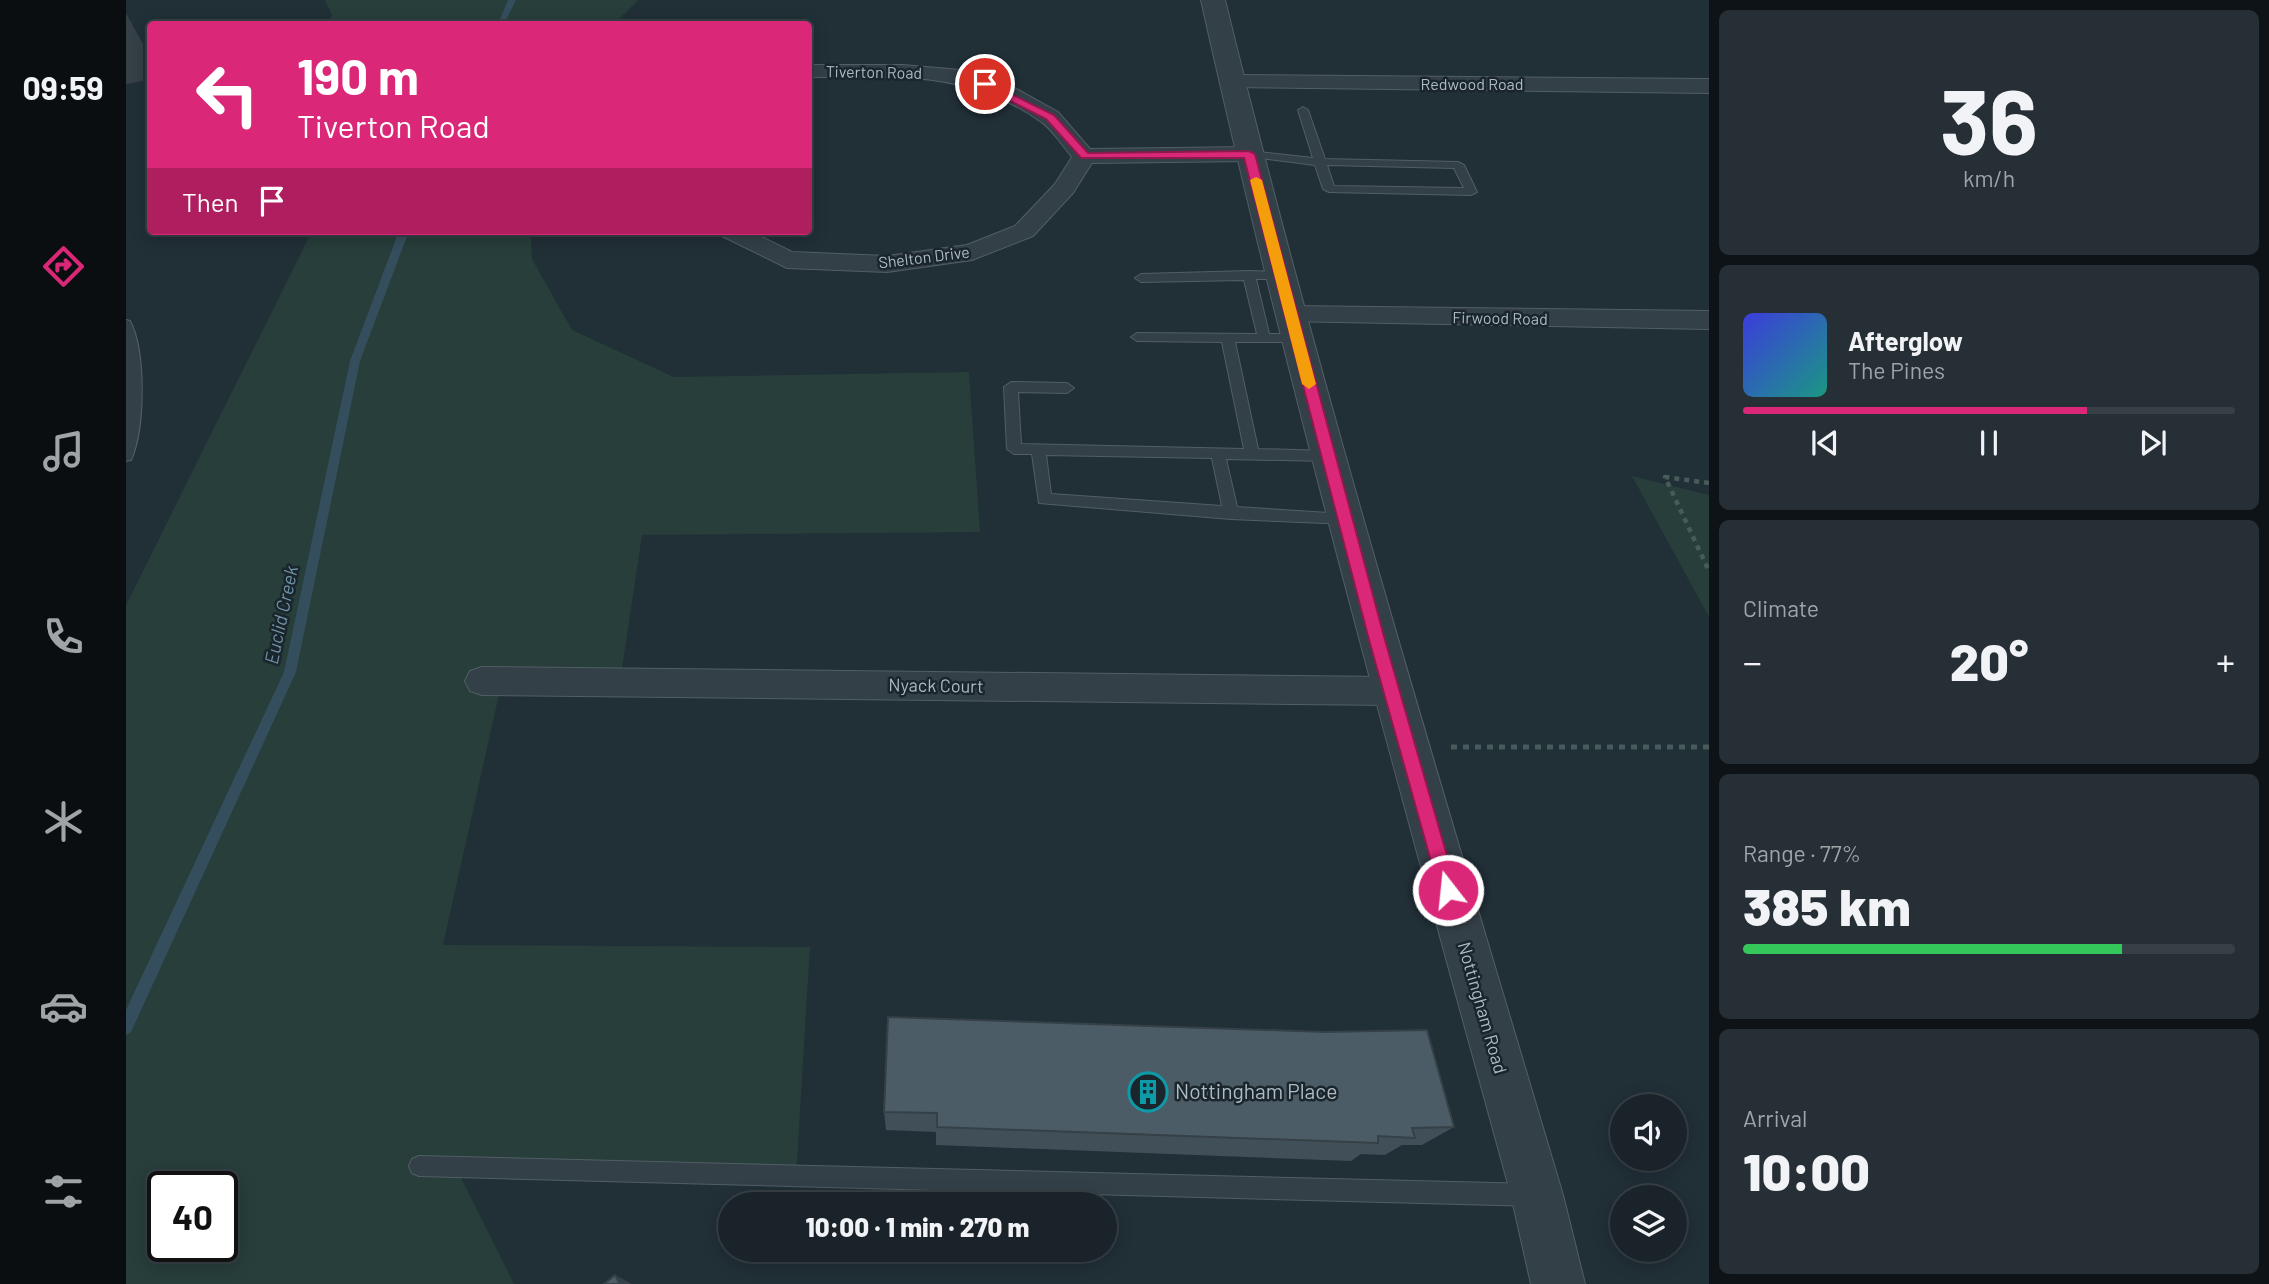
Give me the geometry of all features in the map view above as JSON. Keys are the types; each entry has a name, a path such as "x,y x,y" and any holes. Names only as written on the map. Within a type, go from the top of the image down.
{"street":[{"name":"Nottingham Road","path":"1213,0 1235,82 1249,154 1265,275 1328,456 1391,691 1536,1195 1558,1284"},
{"name":"Tiverton Road","path":"812,71 903,71 964,76 1005,92 1050,117 1084,156"},
{"name":"Redwood Road","path":"1235,82 1709,86"},
{"path":"1084,156 1249,154"},
{"name":"Shelton Drive","path":"739,235 787,260 887,264 972,252 1024,231 1065,188 1084,156"},
{"name":"Firwood Road","path":"1284,330 1709,320"},
{"name":"Nyack Court","path":"482,681 1391,691"}],"lane":[{"path":"1249,154 1320,162 1458,164 1471,192 1329,189 1320,162 1303,110"},
{"path":"1141,278 1265,275"},
{"path":"126,324 131,333 133,437 126,456"},
{"path":"1137,337 1228,338 1284,330"},
{"path":"1228,338 1252,454"},
{"path":"1067,388 1011,387 1014,449 1328,456"},
{"path":"1039,450 1044,499 1345,520"},
{"path":"1218,453 1231,514"},
{"path":"419,1166 1536,1195"}],"path":[{"path":"1709,483 1665,477 1709,571"},
{"path":"1448,747 1709,747"}],"green space":[{"path":"325,0 638,0 617,21 329,21 332,16"},
{"path":"310,235 531,235 532,259 572,330 674,377 969,372 980,532 642,535 620,683 502,681 443,945 810,947 796,1176 456,1168 514,1284 126,1284 126,605"},
{"path":"1632,476 1709,495 1709,617"}],"building":[{"name":"Nottingham Place","path":"888,1017 1325,1032 1427,1030 1454,1127 1412,1128 1415,1138 1378,1136 1378,1143 937,1127 937,1113 884,1112"},
{"path":"615,1275 620,1284 604,1284"}],"waterway":[{"name":"Euclid Creek","path":"502,21 512,0"},
{"name":"Euclid Creek","path":"126,1027 290,672 355,361 402,235"}],"slow traffic":[{"path":"1256,180 1309,384"}],"place":[{"name":"Nottingham Place","path":"1148,1092"}],"route":[{"path":"985,84 1050,117 1084,156 1249,154 1349,538 1448,890"}]}
